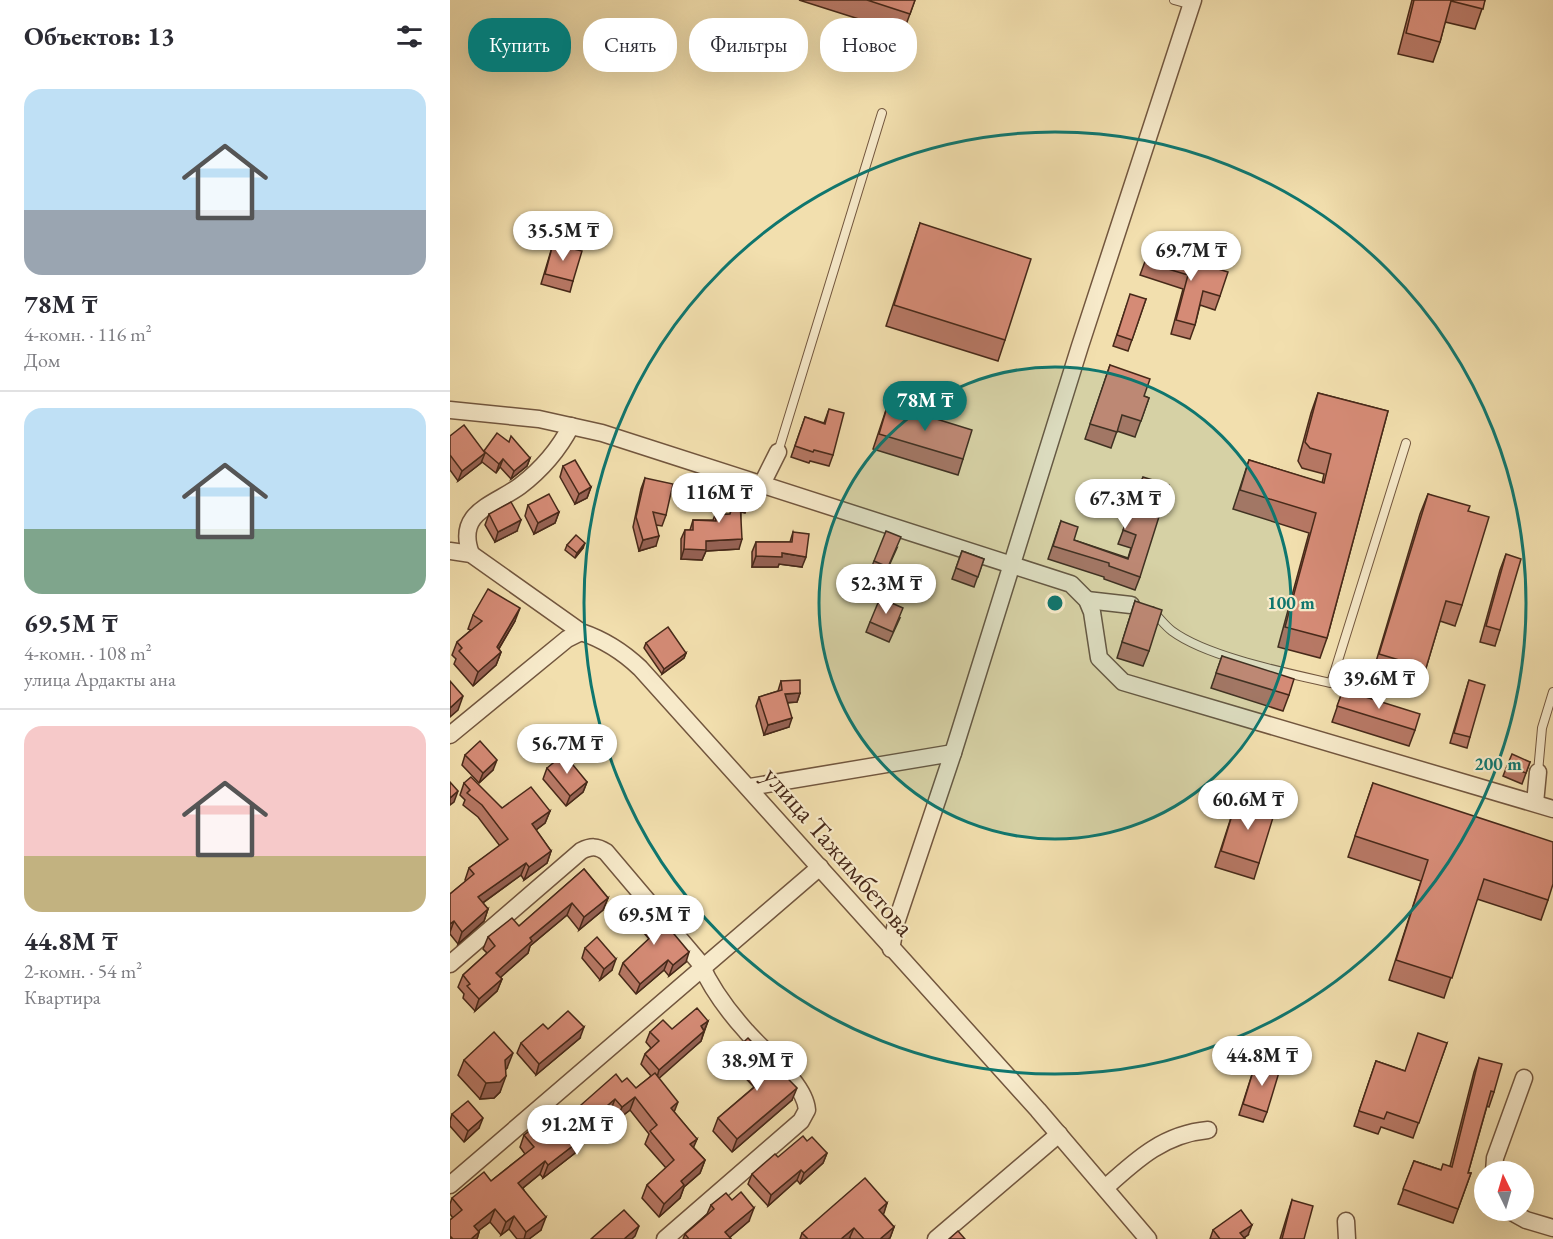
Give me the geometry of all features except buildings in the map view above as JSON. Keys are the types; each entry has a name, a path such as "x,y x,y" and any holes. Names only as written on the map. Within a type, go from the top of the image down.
{"street":[{"path":"891,949 896,923 953,753 1080,346 1193,3"},
{"path":"450,410 515,416 603,433 1071,584 1087,600 1095,628 1099,658 1123,682 1553,809"},
{"path":"471,554 467,539 468,525 477,513 519,487 542,466 560,447 571,426"},
{"path":"762,484 778,452"},
{"name":"улица Тажимбетова","path":"450,551 471,554 581,632 602,639 623,652 750,787 891,949 1059,1134 1148,1239"},
{"path":"1087,600 1131,605"},
{"path":"450,735 550,651 581,632"},
{"path":"750,787 953,753"},
{"path":"1535,803 1538,772"},
{"path":"450,964 581,851 595,846 606,852 702,969 705,978 745,1030 803,1093 807,1110 801,1121 664,1239"},
{"path":"450,1185 820,867"},
{"path":"1495,1161 1524,1078"},
{"path":"1105,1188 1146,1151 1168,1139 1191,1131 1208,1130"},
{"path":"936,1239 1059,1134"},
{"path":"1346,1221 1347,1239"},
{"path":"1529,1221 1553,1228"}],"lane":[{"path":"1174,0 1193,3"},
{"path":"778,452 882,113"},
{"path":"1131,605 1154,612 1172,631 1200,645 1257,665 1331,683 1406,443"},
{"path":"1538,772 1542,728 1553,692"}]}
